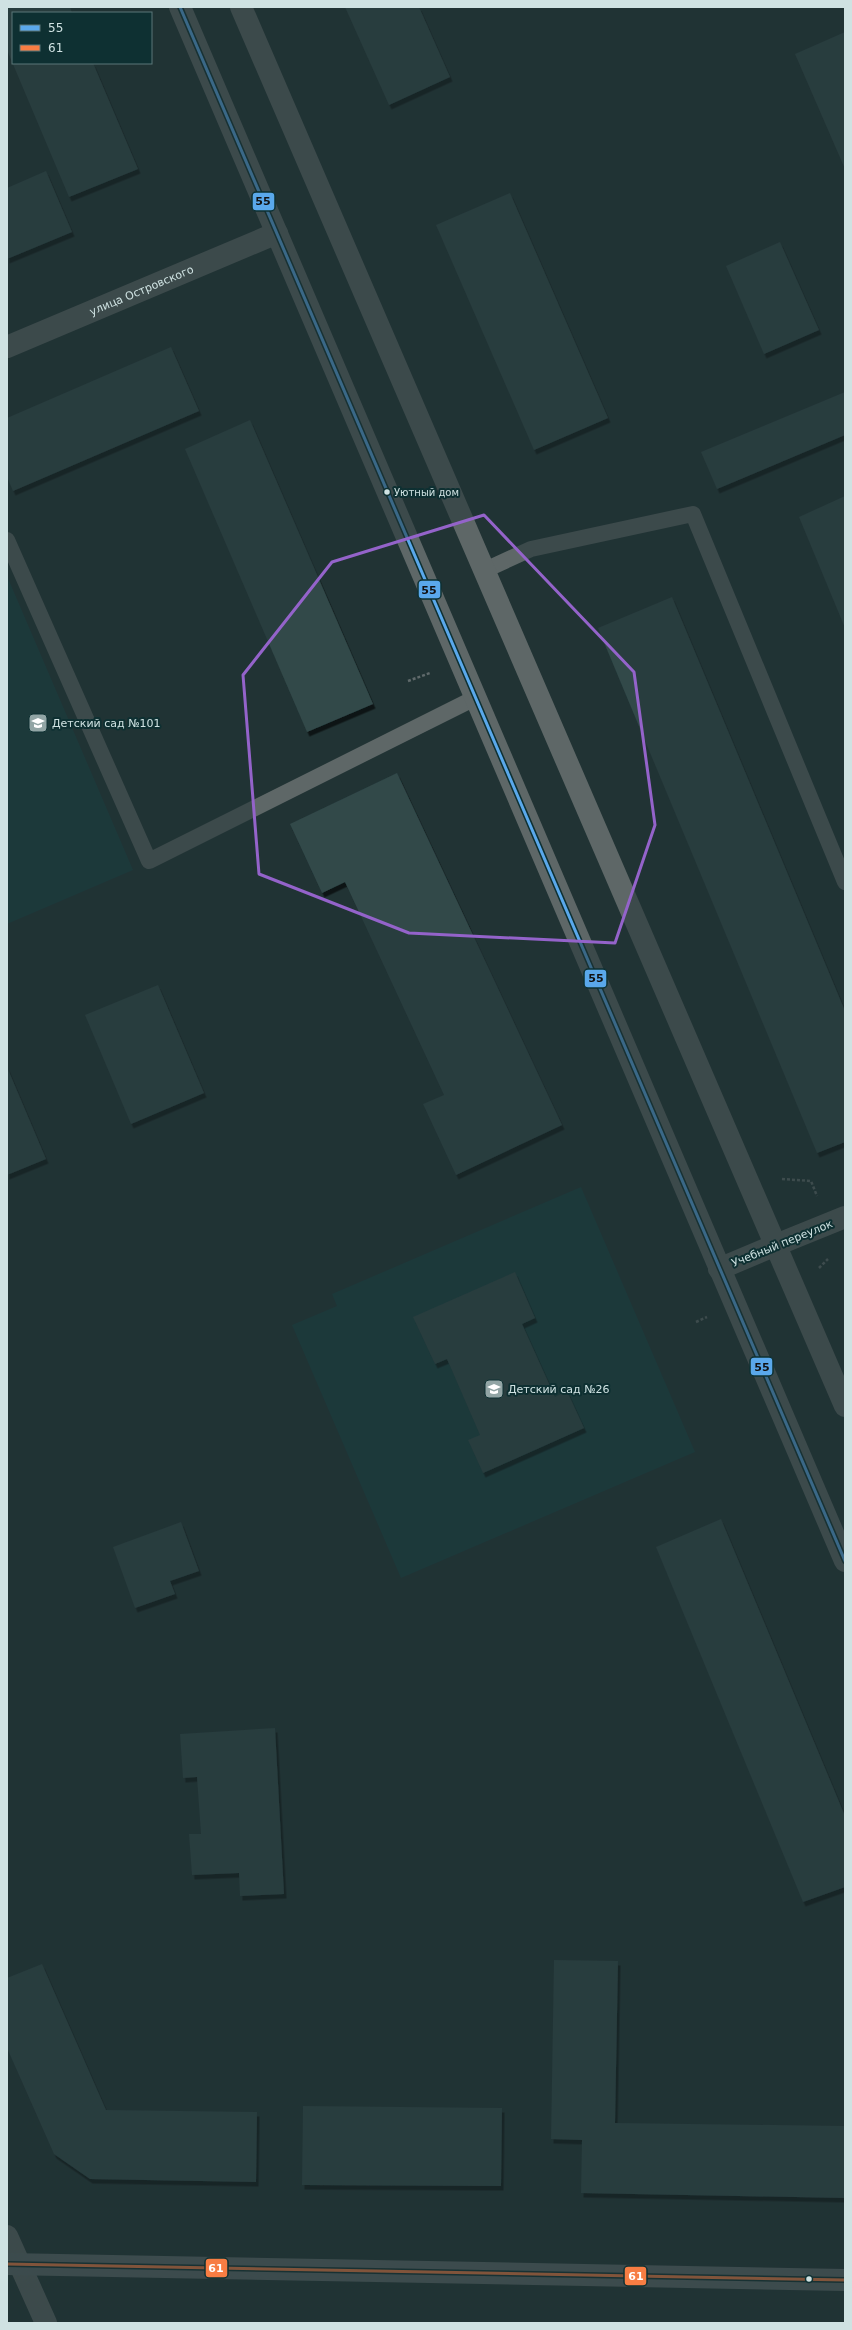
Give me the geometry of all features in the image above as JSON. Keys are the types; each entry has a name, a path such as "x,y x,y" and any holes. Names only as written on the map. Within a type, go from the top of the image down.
{"main road":[{"path":"13,2264 845,2280"}],"street":[{"path":"180,7 845,1561"},
{"path":"240,7 845,1406"},
{"name":"улица Островского","path":"7,346 277,233"},
{"name":"Учебный переулок","path":"719,1269 845,1217"},
{"path":"7,2236 13,2264 46,2323"}],"lane":[{"path":"483,571 531,549 693,514 845,882"},
{"path":"7,540 149,861 475,698"}],"highlighted area":[{"path":"484,515 634,672 655,825 615,943 409,933 259,874 243,675 332,562"}],"shaded area":[{"name":"Детский сад №101","path":"7,576 133,870 7,924"},
{"name":"Детский сад №26","path":"581,1187 695,1452 401,1578 292,1325 337,1306 332,1294"}],"building":[{"path":"7,7 70,7 72,12 12,12 12,62 7,50"},
{"path":"345,7 419,7 450,77 389,105"},
{"path":"845,32 845,169 795,54"},
{"path":"13,64 93,64 138,169 69,197"},
{"path":"46,171 72,232 7,259 7,188"},
{"path":"510,193 608,418 534,450 436,225"},
{"path":"780,242 819,330 764,354 726,266"},
{"path":"171,347 199,411 13,491 7,477 7,418"},
{"path":"845,392 845,435 717,489 701,452"},
{"path":"250,420 373,704 307,732 185,449"},
{"path":"845,496 845,628 799,517"},
{"path":"672,597 845,1011 845,1142 817,1153 598,628"},
{"path":"397,773 562,1125 456,1175 423,1104 444,1095 345,882 322,893 290,824"},
{"path":"158,985 204,1093 131,1124 85,1015"},
{"path":"7,1067 46,1159 7,1175"},
{"path":"515,1272 535,1318 522,1324 555,1397 567,1391 584,1428 483,1473 468,1440 480,1435 447,1359 435,1364 413,1317"},
{"path":"721,1519 845,1816 845,1887 803,1902 656,1547"},
{"path":"181,1522 199,1571 170,1581 175,1594 135,1608 113,1547"},
{"path":"275,1728 284,1894 240,1896 239,1873 192,1875 189,1834 201,1834 197,1777 183,1778 180,1734"},
{"path":"554,1960 618,1961 615,2123 845,2126 845,2198 581,2193 582,2140 551,2139"},
{"path":"42,1964 106,2110 257,2112 256,2182 90,2179 54,2154 7,2048 7,1978"},
{"path":"303,2106 502,2108 501,2186 302,2185"}],"transit line":[{"name":"55","path":"180,7 845,1561"},
{"name":"61","path":"7,2264 845,2280"}],"place":[{"name":"Уютный дом","path":"387,492"},
{"name":"Детский сад №101","path":"38,723"},
{"name":"Детский сад №26","path":"494,1389"}]}
